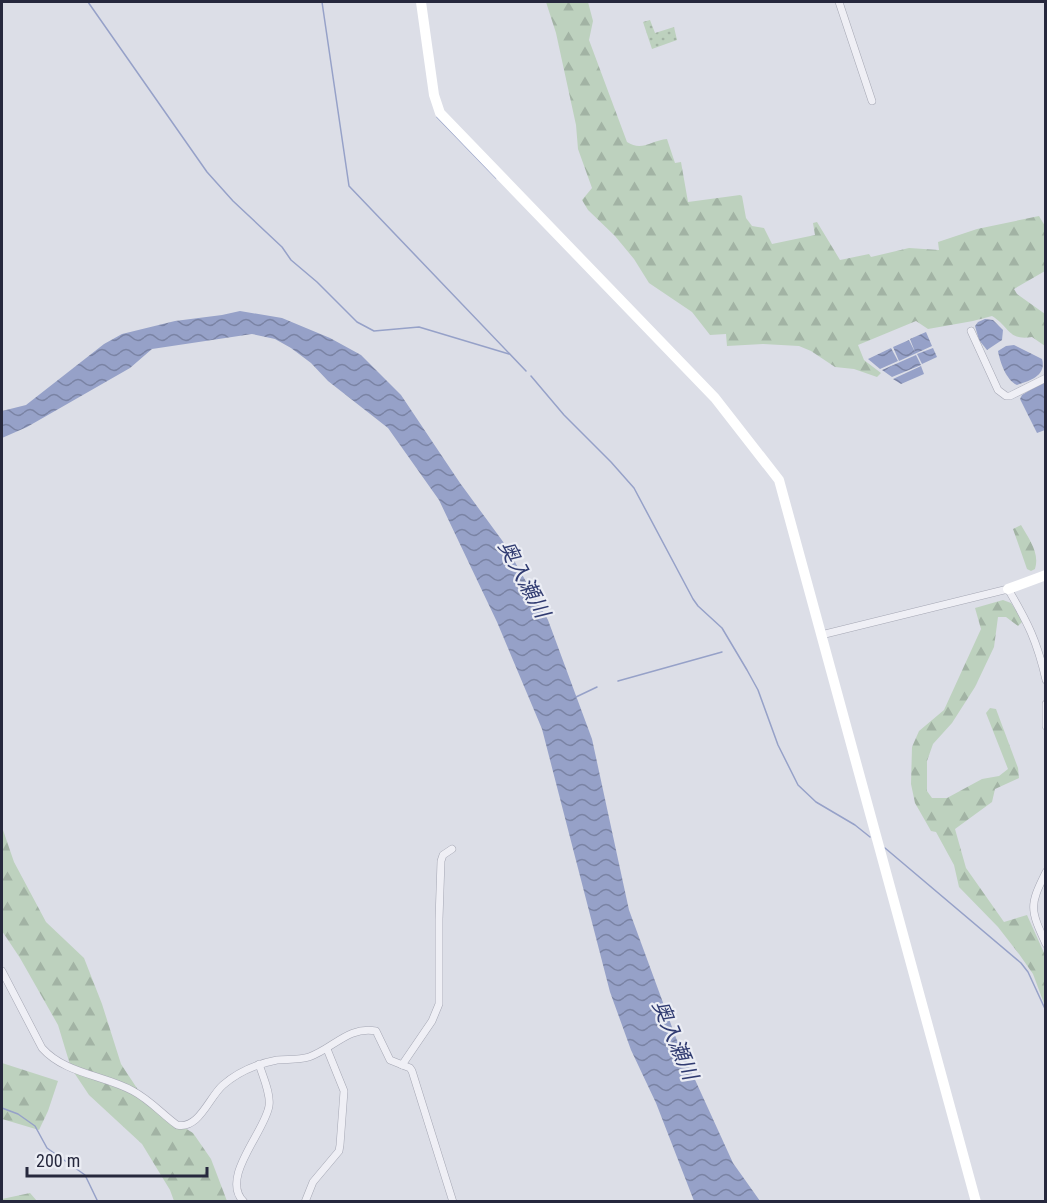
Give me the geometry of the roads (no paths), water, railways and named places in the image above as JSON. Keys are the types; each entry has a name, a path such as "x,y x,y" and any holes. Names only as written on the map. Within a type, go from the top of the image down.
{"street":[{"path":"421,2 434,95 440,113 715,398 776,475 976,1202"},
{"path":"839,2 872,101"},
{"path":"971,331 998,390 1006,396 1046,378"},
{"path":"821,635 1008,589 1046,575"},
{"path":"1008,589 1031,627 1046,680"},
{"path":"1046,704 1046,726"},
{"path":"402,1065 432,1021 440,1004 441,861 443,855 452,849"},
{"path":"1046,872 1035,891 1034,906 1037,925 1046,944"},
{"path":"2,971 42,1048 49,1057 64,1066 131,1090 145,1098 177,1125 189,1125 219,1087 246,1069 278,1060 305,1058 327,1049 352,1033 366,1028 376,1031 388,1057 412,1071 453,1202"},
{"path":"305,1202 313,1182 339,1151 340,1145 344,1091 327,1049"},
{"path":"244,1202 239,1196 236,1185 237,1176 267,1116 270,1103 260,1064"}],"water":[{"name":"奥入瀬川","path":"240,311 282,318 330,338 361,355 401,395 460,483 504,543 548,620 592,739 629,910 676,1038 733,1163 760,1201 694,1201 656,1103 631,1050 610,992 542,729 497,622 439,500 388,428 328,381 311,363 291,348 275,339 252,334 152,349 130,368 27,427 2,438 2,411 26,405 104,344 122,334 175,321"},
{"path":"985,319 993,320 1003,330 1002,340 987,350 979,340 975,326"},
{"path":"926,332 932,346 899,361 893,347 909,340 915,352 910,339"},
{"path":"1014,345 1042,359 1043,365 1036,377 1017,385 1007,375 998,351 1006,346"},
{"path":"891,348 898,361 880,369 868,359"},
{"path":"933,348 937,357 922,364 917,354"},
{"path":"916,355 921,365 892,377 882,370"},
{"path":"921,366 924,374 901,384 893,379"},
{"path":"1045,381 1045,430 1037,433 1020,399 1022,395"}],"waterway":[{"path":"88,2 207,172 233,201 282,247 291,260 357,322 374,331 419,327 509,354"},
{"path":"322,2 349,186 526,371"},
{"path":"437,117 496,178"},
{"path":"531,376 564,415 634,488 693,599 722,628 747,670 758,690 778,745 798,785 816,802 855,825 870,837"},
{"path":"618,681 722,652"},
{"path":"576,697 597,687"},
{"path":"885,848 1021,963 1028,972 1046,1011"},
{"path":"2,1108 18,1114 35,1126 47,1148 85,1175 98,1202"}]}
